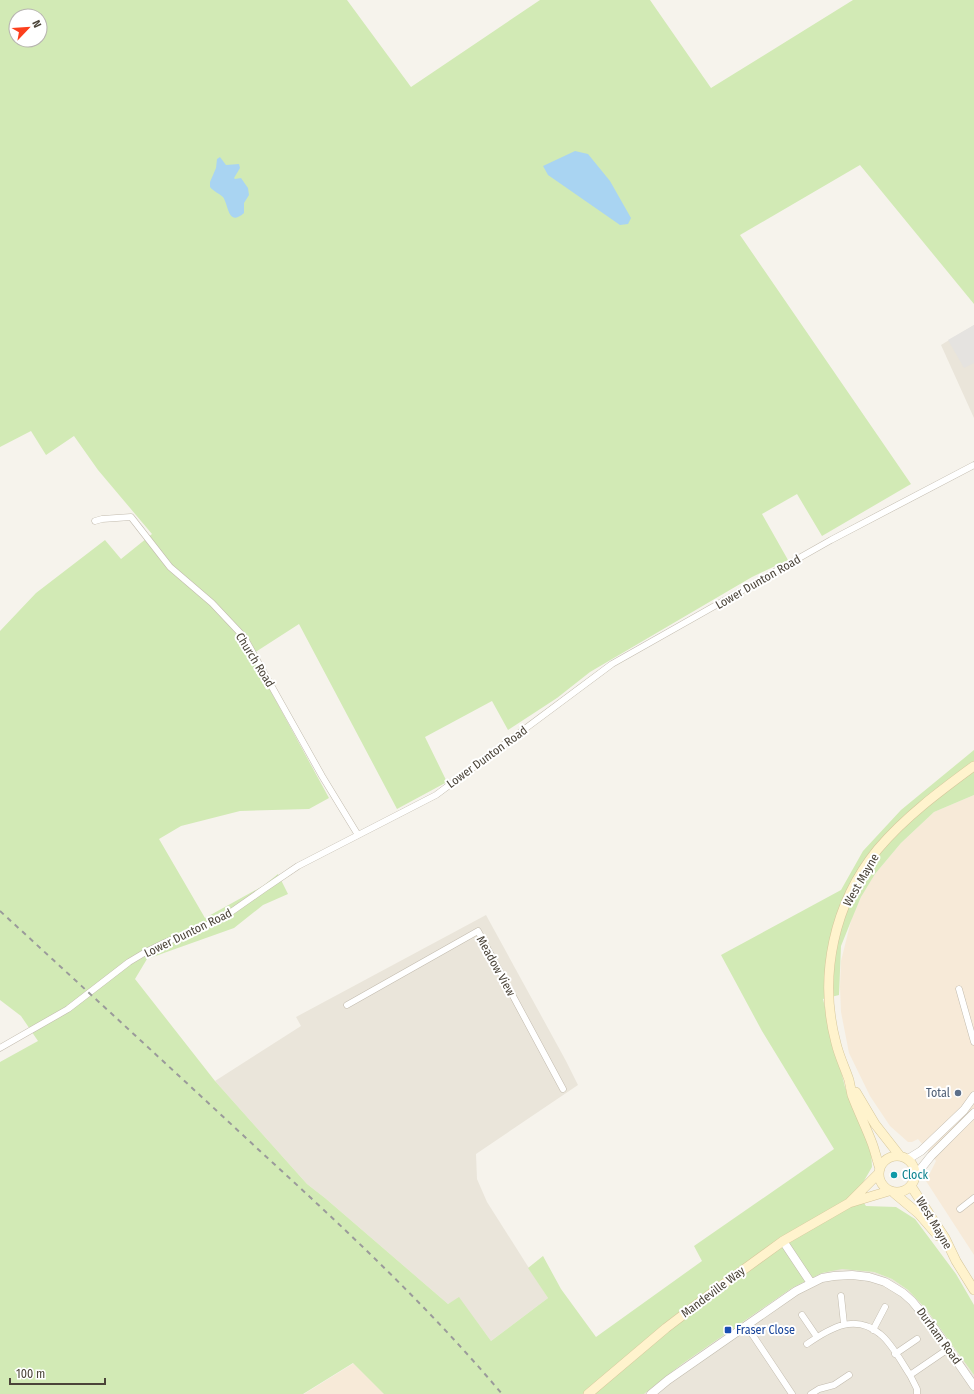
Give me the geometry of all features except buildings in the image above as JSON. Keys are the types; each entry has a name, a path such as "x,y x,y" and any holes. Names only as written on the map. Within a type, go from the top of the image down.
{"main road":[{"name":"West Mayne","path":"879,1171 872,1144 852,1094 836,1044 832,1026 828,997 830,964 838,922 860,876 878,849 926,803 974,766"},
{"name":"West Mayne","path":"849,1081 888,1143 904,1158"},
{"path":"890,1158 904,1158 912,1164 915,1169 915,1176 912,1186 904,1192 892,1192 881,1183 879,1171 886,1160 890,1158"},
{"name":"Mandeville Way","path":"849,1203 879,1171"},
{"name":"West Mayne","path":"912,1186 945,1238 956,1261"},
{"name":"West Mayne","path":"892,1192 919,1214 934,1231 956,1261 974,1290"},
{"name":"Mandeville Way","path":"588,1394 666,1328 783,1241 849,1203 892,1192"}],"street":[{"name":"Lower Dunton Road","path":"0,1048 68,1009 124,966 144,953 164,942 224,917 285,874 318,855 436,795 612,664 831,540 974,465"},
{"name":"Church Road","path":"95,521 102,519 131,517 170,567 212,603 244,637 322,776 358,835"},
{"name":"Meadow View","path":"347,1005 478,931 563,1089"},
{"path":"959,989 974,1042"},
{"path":"904,1158 921,1151 964,1110 974,1096"},
{"path":"915,1176 931,1156 974,1114"},
{"path":"960,1208 974,1198"},
{"path":"783,1241 811,1283"},
{"name":"Durham Road","path":"654,1393 668,1380 796,1291 822,1278 843,1275 869,1277 885,1282 912,1301 922,1312 974,1386"},
{"path":"841,1296 844,1324"},
{"path":"873,1330 885,1306"},
{"path":"802,1315 817,1337"},
{"path":"807,1344 817,1337 844,1324 857,1323 866,1325 886,1340 910,1374 917,1389 917,1394"},
{"path":"746,1325 792,1394"},
{"path":"895,1354 917,1339"},
{"path":"910,1374 948,1349"},
{"path":"811,1394 819,1389 834,1385 848,1375"}],"shaded area":[{"path":"974,325 974,418 941,345"},
{"path":"974,325 974,363 964,368 948,340"},
{"path":"974,795 974,1255 926,1181 936,1161 918,1139 908,1142 890,1126 870,1096 849,1053 841,1012 840,987 841,961 852,917 863,893 875,874 901,843 934,812"},
{"path":"486,915 578,1085 476,1154 477,1179 487,1202 548,1298 491,1341 459,1298 448,1304 307,1184 215,1081 301,1026 296,1017"},
{"path":"842,1268 874,1272 892,1279 908,1290 926,1309 974,1375 974,1394 644,1394 682,1364 792,1288 822,1273"},
{"path":"354,1363 385,1394 304,1394"}],"green space":[{"path":"0,0 347,0 411,87 540,0 650,0 711,88 853,0 974,0 974,304 860,165 740,235 911,484 822,536 797,494 762,514 788,560 752,577 590,672 557,698 508,730 492,701 425,737 447,782 397,809 299,624 251,655 329,798 309,809 240,811 181,826 159,839 205,918 263,886 278,874 288,894 263,905 234,928 147,959 135,979 215,1081 307,1184 448,1304 459,1297 491,1341 548,1298 528,1268 543,1256 561,1289 596,1337 702,1261 694,1246 834,1149 762,1031 721,955 841,890 863,851 901,810 974,750 974,795 934,812 901,843 875,874 861,897 841,946 839,995 823,999 845,1087 871,1150 872,1167 857,1193 866,1206 896,1207 915,1219 956,1274 974,1305 974,1375 926,1309 908,1290 892,1279 874,1272 842,1269 822,1273 792,1288 682,1364 644,1394 384,1394 353,1363 303,1394 0,1394 0,1062 38,1041 21,1016 0,1000 0,631 36,593 105,540 121,559 152,534 98,470 74,436 46,455 31,431 0,447"}],"water":[{"path":"575,151 588,154 610,181 631,218 628,224 620,225 548,175 543,166"},
{"path":"220,157 226,165 239,164 240,168 234,178 241,178 248,188 249,195 244,203 244,213 239,217 235,218 230,214 223,197 210,187 210,182 216,168 217,159"}],"railway":[{"path":"0,911 385,1268 474,1361 502,1394"}],"place":[{"name":"Total","path":"958,1093"},
{"name":"Clock","path":"894,1175"},
{"name":"Fraser Close","path":"728,1330"}]}
